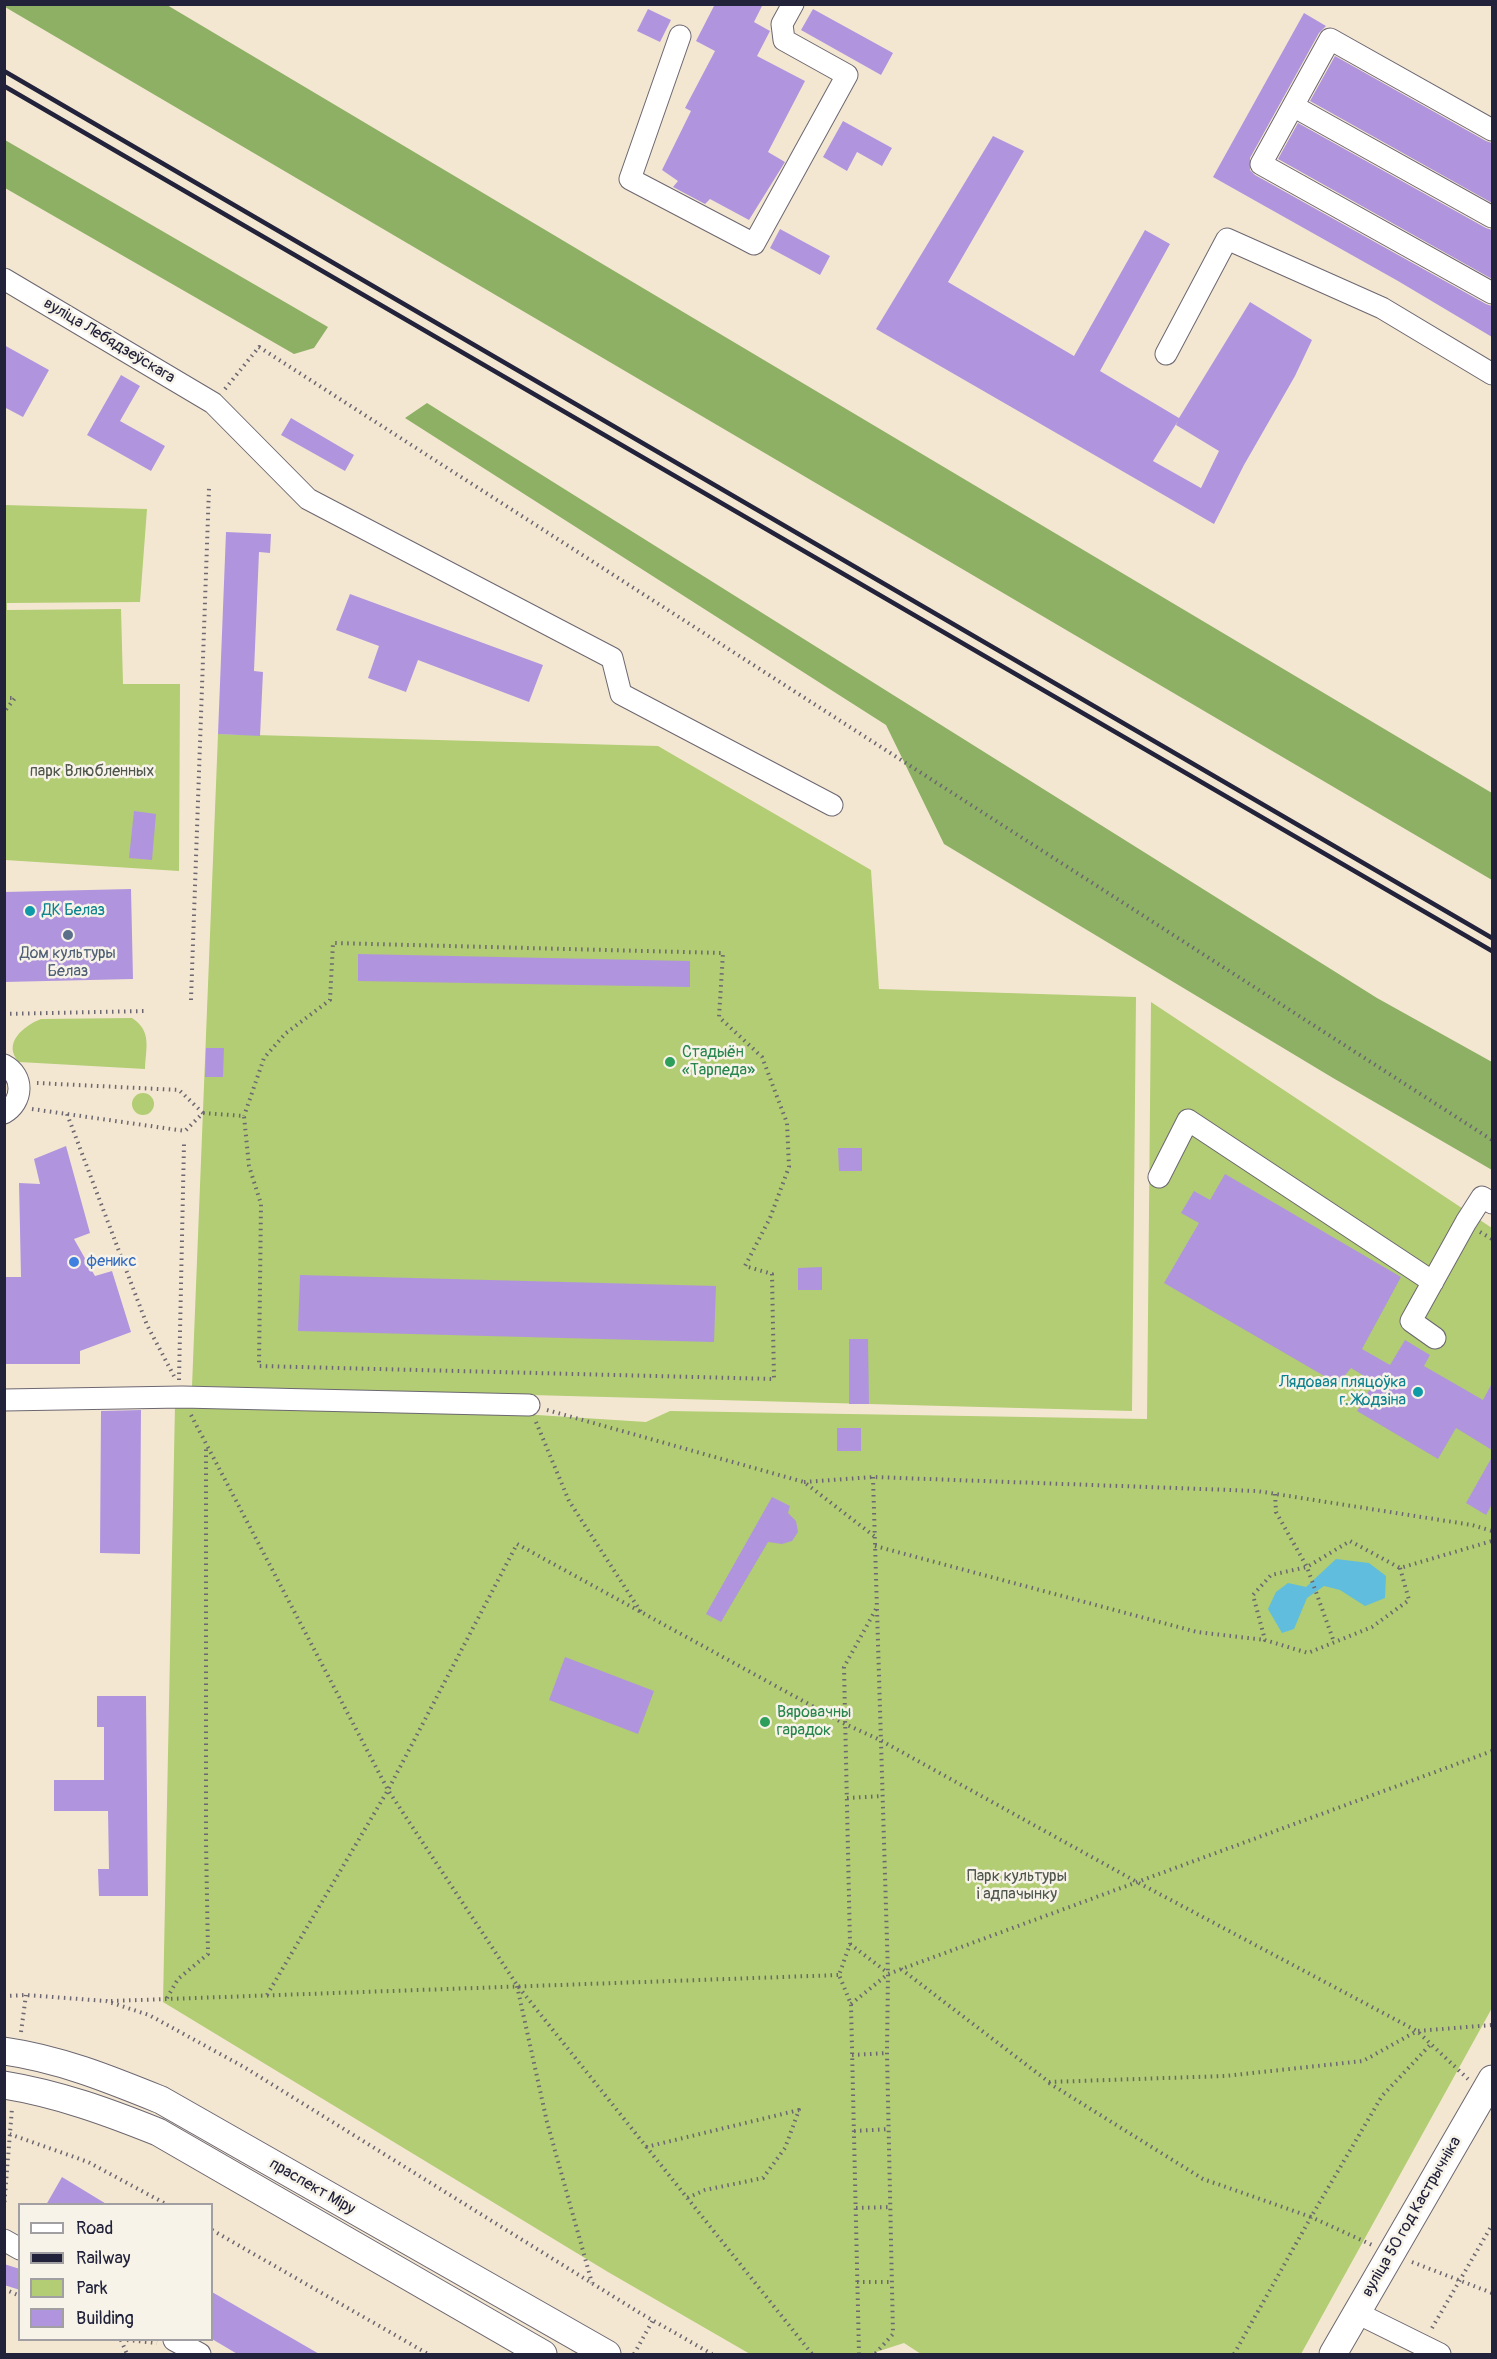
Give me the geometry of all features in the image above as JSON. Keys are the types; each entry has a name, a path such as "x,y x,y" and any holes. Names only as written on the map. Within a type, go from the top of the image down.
{"main road":[{"name":"праспект Міру","path":"4,2051 55,2060 160,2100 607,2355"},
{"name":"праспект Міру","path":"4,2085 54,2094 100,2109 158,2133 543,2355"},
{"name":"вуліца 50 год Кастрычніка","path":"1332,2355 1488,2086"}],"street":[{"path":"680,36 630,178 754,244 847,75 784,40 782,24 793,4"},
{"path":"1492,130 1330,39 1261,164 1492,293"},
{"path":"1293,106 1492,217"},
{"path":"1166,354 1227,239 1382,308 1492,374"},
{"name":"вуліца Лебядзеўскага","path":"4,279 213,403 308,499 612,658 621,694 832,805"},
{"path":"4,1065 15,1074 20,1090 9,1110"},
{"path":"1159,1177 1188,1120 1433,1282"},
{"path":"1435,1338 1411,1321 1482,1197 1492,1203"},
{"path":"4,1400 182,1397 529,1405"},
{"path":"4,2240 18,2248"},
{"path":"1357,2313 1431,2349"},
{"path":"176,2341 200,2355"}],"path":[{"path":"213,403 259,347 1492,1140"},
{"path":"191,1000 209,489"},
{"path":"4,698 15,699 4,712"},
{"path":"333,943 723,953 719,1017 762,1057 787,1123 789,1167 770,1218 745,1266 772,1274 774,1379 260,1366 261,1204 249,1166 244,1116 264,1058 286,1034 330,1000 333,943"},
{"path":"4,1014 147,1011"},
{"path":"19,1082 179,1090 203,1113 244,1116"},
{"path":"9,1110 67,1114 185,1131 203,1113"},
{"path":"67,1114 147,1325 178,1384 184,1143"},
{"path":"182,1397 388,1790 517,1985 812,2355"},
{"path":"529,1405 804,1482 873,1477 1257,1491 1472,1525 1492,1531"},
{"path":"529,1405 569,1501 642,1613"},
{"path":"166,1999 178,1979 208,1954 206,1444"},
{"path":"873,1477 888,1974 893,2334 875,2355"},
{"path":"804,1482 874,1537"},
{"path":"1275,1494 1275,1512 1307,1567 1334,1642"},
{"path":"1265,1640 1253,1595 1271,1575 1307,1567 1350,1541 1400,1568 1492,1541"},
{"path":"267,1995 388,1790 517,1544 845,1725 880,1740 1137,1882 1417,2031 1488,2086"},
{"path":"875,1546 1197,1632 1265,1640 1308,1653 1372,1627 1409,1600 1400,1568"},
{"path":"859,2355 851,2004 839,1975 850,1944 844,1667 876,1608"},
{"path":"851,2004 888,1974 1492,1751"},
{"path":"847,1798 882,1796"},
{"path":"850,1944 888,1974"},
{"path":"901,1969 1049,2082 1203,2179 1311,2217"},
{"path":"4,1996 26,1995 106,2001 839,1975"},
{"path":"517,1985 547,2122 592,2283"},
{"path":"106,2001 149,2015 244,2067 712,2355"},
{"path":"1049,2082 1225,2076 1363,2061 1417,2031 1492,2025"},
{"path":"1234,2355 1382,2096 1431,2044"},
{"path":"852,2055 888,2054"},
{"path":"646,2147 799,2110 785,2148 763,2178 705,2190 687,2198"},
{"path":"854,2131 889,2129"},
{"path":"4,2208 6,2132 88,2162 162,2203"},
{"path":"856,2208 891,2207"},
{"path":"1431,2349 1492,2225"},
{"path":"213,2231 428,2355"},
{"path":"857,2282 892,2282"},
{"path":"4,2289 18,2295"},
{"path":"633,2355 653,2320"},
{"path":"121,2341 127,2355"}],"green space":[{"path":"5,4 167,5 1492,793 1492,880 5,7"},
{"path":"5,140 328,327 314,348 294,354 5,188"},
{"path":"427,403 1377,998 1492,1062 1492,1170 1333,1078 944,844 886,725 405,418"},
{"name":"парк Влюбленных","path":"4,505 147,509 140,602 7,603 7,610 121,609 123,684 180,684 179,871 5,860"},
{"name":"Стадыён «Тарпеда»","path":"218,734 658,746 871,870 879,989 1136,997 1132,1411 192,1386"},
{"name":"Парк культуры і адпачынку","path":"1151,1002 1492,1228 1492,2008 1301,2354 921,2354 904,2343 870,2354 750,2354 608,2272 163,2002 175,1405 491,1412 646,1422 670,1411 1147,1419"},
{"path":"132,1018 143,1028 145,1034 147,1047 145,1069 19,1062 14,1055 14,1042 17,1036 28,1026 41,1019"},
{"path":"143,1093 151,1096 154,1104 151,1112 143,1115 135,1112 132,1104 135,1096"}],"water":[{"path":"1336,1559 1369,1563 1386,1576 1385,1598 1365,1606 1340,1590 1324,1586 1307,1598 1294,1629 1282,1633 1268,1609 1276,1592 1288,1583 1306,1587"}],"building":[{"path":"715,4 763,4 754,22 770,31 757,56 805,81 768,152 785,162 749,220 710,199 705,204 673,187 678,181 662,170 691,111 685,108 715,51 696,41"},
{"path":"648,9 671,20 660,42 637,31"},
{"path":"813,9 893,53 881,75 801,30"},
{"path":"1304,13 1326,26 1319,33 1250,158 1250,170 1255,175 1492,306 1492,337 1398,281 1213,177"},
{"path":"1335,56 1492,143 1492,203 1310,101"},
{"path":"843,121 892,148 882,166 857,152 847,171 823,157"},
{"path":"1298,123 1492,230 1492,279 1278,159"},
{"path":"993,136 1024,151 948,282 1074,356 1145,230 1170,244 1100,371 1179,418 1250,302 1312,340 1295,376 1244,465 1214,524 876,329","holes":["1178,421 1176,425 1219,451 1201,488 1153,461"]},
{"path":"780,229 830,256 820,275 770,248"},
{"path":"4,345 49,370 23,417 4,407"},
{"path":"121,375 140,386 120,421 165,446 151,471 87,435"},
{"path":"291,418 354,455 345,471 281,435"},
{"path":"226,532 271,534 270,553 259,552 254,671 263,672 260,736 218,734"},
{"path":"350,594 543,665 529,702 418,660 406,692 368,678 379,646 336,630"},
{"path":"134,811 156,814 152,860 129,858"},
{"name":"Дом культуры Белаз","path":"131,889 133,979 4,982 4,892"},
{"path":"358,954 690,961 690,987 358,981"},
{"path":"206,1048 224,1048 223,1077 205,1077"},
{"path":"66,1146 90,1233 74,1239 95,1276 112,1271 131,1332 80,1351 80,1364 4,1364 4,1277 21,1277 19,1183 40,1184 34,1159"},
{"path":"838,1148 862,1148 862,1171 839,1171"},
{"path":"1225,1174 1401,1277 1362,1349 1390,1365 1405,1340 1430,1355 1424,1366 1483,1400 1492,1383 1492,1450 1456,1428 1438,1459 1357,1411 1374,1382 1351,1368 1338,1384 1164,1283 1199,1223 1181,1213 1194,1191 1210,1200"},
{"path":"822,1267 822,1290 798,1290 798,1268"},
{"path":"300,1275 716,1286 714,1342 298,1331"},
{"path":"849,1339 868,1339 869,1404 849,1404"},
{"path":"141,1410 140,1554 100,1553 101,1411"},
{"path":"837,1428 861,1428 861,1451 837,1451"},
{"path":"1492,1457 1492,1504 1486,1515 1466,1503"},
{"path":"772,1497 790,1506 788,1513 796,1521 798,1532 792,1541 782,1544 768,1542 721,1622 706,1614"},
{"path":"565,1657 654,1691 638,1734 549,1700"},
{"path":"97,1696 146,1696 148,1896 99,1896 98,1869 109,1869 108,1811 54,1811 54,1780 104,1780 104,1727 97,1727"},
{"path":"62,2177 105,2203 47,2203"},
{"path":"4,2264 18,2268 18,2289 4,2285"},
{"path":"213,2293 321,2355 239,2355 213,2340"}],"railway":[{"path":"4,71 1492,938"},
{"path":"4,86 1492,951"}],"place":[{"name":"ДК Белаз","path":"30,911"},
{"name":"Дом культуры Белаз","path":"68,935"},
{"name":"Стадыён «Тарпеда»","path":"670,1062"},
{"name":"феникс","path":"74,1262"},
{"name":"Лядовая пляцоўка г. Жодзіна","path":"1418,1392"},
{"name":"Вяровачны гарадок","path":"765,1722"}]}
